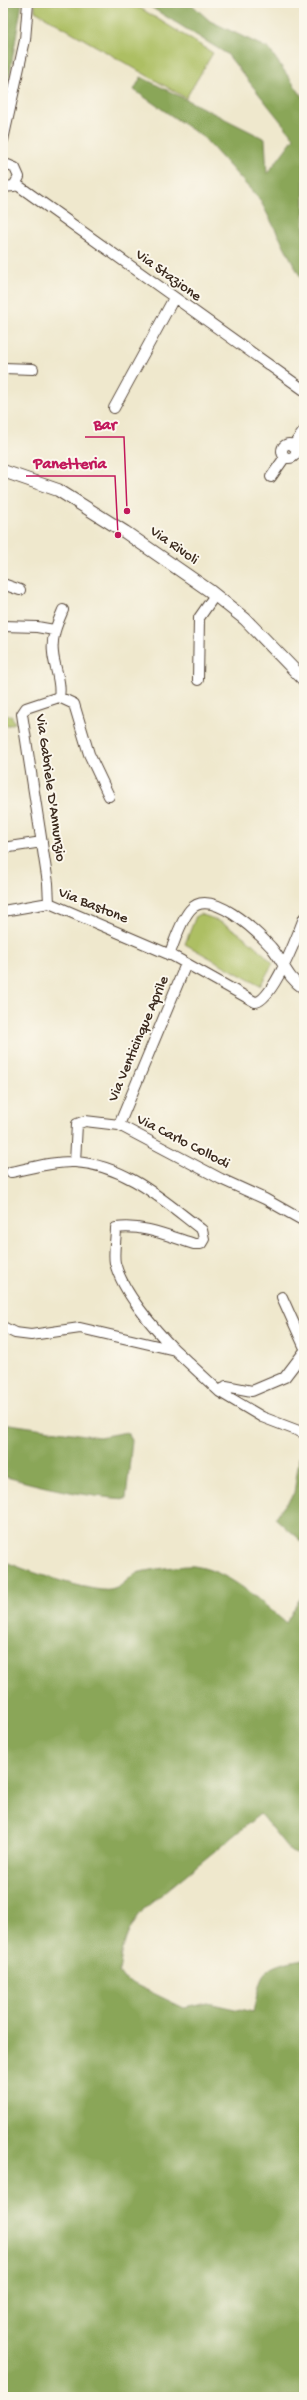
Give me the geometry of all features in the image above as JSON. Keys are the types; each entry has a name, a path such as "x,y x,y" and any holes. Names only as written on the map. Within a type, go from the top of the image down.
{"street":[{"path":"3,136 25,40 28,3"},
{"path":"3,155 4,166 12,166 17,170 19,177 16,184 11,188 3,187"},
{"name":"Via Stazione","path":"16,184 304,390"},
{"path":"114,408 174,298"},
{"path":"3,368 32,369"},
{"path":"271,477 285,457 289,458 295,455 296,449 293,446 304,431"},
{"name":"Via Rivoli","path":"3,471 58,490 125,532 215,594 245,619 304,680"},
{"path":"3,584 20,590"},
{"path":"198,680 199,618 215,594"},
{"path":"63,610 54,630 52,652 59,694 74,704 89,754 109,796"},
{"path":"3,626 37,627 54,630"},
{"name":"Via Gabriele D'Annunzio","path":"49,903 42,842 22,714 26,708 59,694"},
{"path":"3,848 42,842"},
{"name":"Via Bastone","path":"3,911 49,903 169,955 256,1002 263,999 284,967"},
{"path":"169,955 190,909 196,906 210,904 228,911 248,925 270,946 284,967 288,977 304,989"},
{"path":"284,967 304,918"},
{"name":"Via Venticinque Aprile","path":"119,1126 186,964"},
{"name":"Via Carlo Collodi","path":"75,1162 77,1124 85,1121 119,1126 221,1179 265,1199 304,1221"},
{"path":"11,1172 75,1162 118,1172 140,1183 202,1230 204,1239 201,1244 194,1244 153,1231 126,1227 116,1228 115,1262 129,1292 155,1329 220,1392 262,1417 304,1433"},
{"path":"282,1297 304,1346"},
{"path":"3,1327 15,1332 31,1335 80,1328 175,1350"},
{"path":"220,1392 226,1386 252,1391 285,1377 304,1352"}],"green space":[{"path":"8,3 22,3 3,113 3,62"},
{"path":"35,3 132,3 213,53 186,98 35,11"},
{"path":"144,3 190,3 210,21 269,49 304,99 304,284 260,200 204,138 134,90 141,77 265,139 267,174 294,138 227,54"},
{"path":"11,715 15,723 3,727 3,716"},
{"path":"200,914 221,922 240,934 257,947 273,963 260,986 185,944 196,916"},
{"path":"3,1423 99,1437 127,1432 132,1440 126,1499 64,1491 3,1476"},
{"path":"302,1439 304,1439 304,1543 275,1518 294,1493"},
{"path":"3,1560 56,1580 101,1590 118,1588 139,1572 164,1568 194,1566 207,1569 232,1580 244,1588 286,1623 304,1591 304,1857 291,1852 260,1814 144,1909 133,1924 126,1938 119,1972 124,1979 184,2008 208,2003 253,2013 258,1988 265,1973 270,1968 278,1965 304,1959 304,2397 3,2397"}],"place":[{"name":"Bar","path":"127,511"},
{"name":"Panetteria","path":"118,535"}]}
